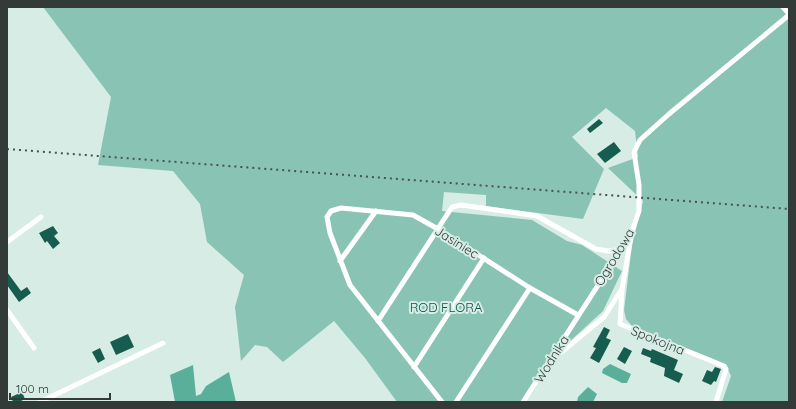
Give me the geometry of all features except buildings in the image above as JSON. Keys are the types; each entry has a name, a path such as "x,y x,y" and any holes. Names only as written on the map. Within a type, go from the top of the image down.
{"street":[{"path":"783,7 789,15"},
{"name":"Ogrodowa","path":"578,315 631,234 639,211 640,197 634,152 640,140 669,114 789,15"},
{"path":"378,321 452,207 461,206 536,216 596,249 608,251 616,250 631,234"},
{"name":"Jasiniec","path":"340,261 326,217 331,211 341,208 413,215 438,229 530,288 578,315"},
{"path":"376,211 340,261 350,286 442,402"},
{"path":"7,242 41,217"},
{"path":"548,364 604,316 622,289 631,234"},
{"path":"414,367 484,258"},
{"path":"456,402 530,288"},
{"name":"Spokojna","path":"622,289 620,324 726,369 716,402"},
{"path":"7,310 34,348"},
{"name":"Wodnika","path":"523,402 578,315"},
{"path":"40,402 163,343"}],"green space":[{"name":"ROD FLORA","path":"43,7 789,7 789,402 722,402 731,376 727,367 718,361 632,326 626,319 624,310 632,245 643,201 608,168 638,157 635,131 606,108 572,137 604,169 583,219 486,206 486,195 444,192 442,211 532,220 567,241 582,245 622,271 603,311 545,364 521,402 397,402 365,358 334,321 283,362 267,347 255,345 241,361 235,307 244,275 207,242 200,204 173,171 98,165 111,97"}],"shaded area":[{"path":"610,364 631,374 627,383 622,383 602,373 603,369"},
{"path":"193,365 196,396 201,394 206,386 229,372 236,402 175,402 170,375"},
{"path":"588,387 597,394 593,402 577,402 578,397"}],"railway":[{"path":"7,149 789,209"}]}
